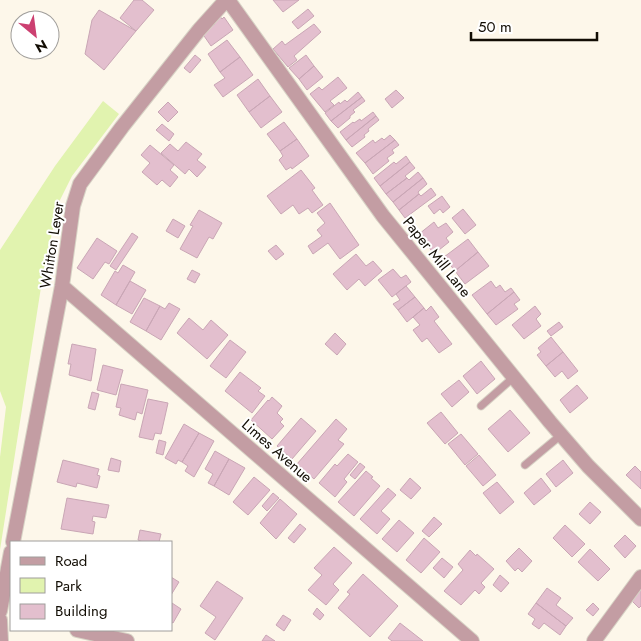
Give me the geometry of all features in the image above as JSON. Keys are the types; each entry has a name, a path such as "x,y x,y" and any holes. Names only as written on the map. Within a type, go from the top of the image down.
{"street":[{"name":"Whitton Leyer","path":"13,541 62,286 73,206 80,184 187,45 227,0"},
{"name":"Paper Mill Lane","path":"227,0 383,216 588,466 641,519"},
{"name":"Limes Avenue","path":"62,286 472,641"},
{"path":"0,641 10,562"},
{"path":"594,641 641,577"},
{"path":"82,631 127,641"}],"lane":[{"path":"481,406 514,378"},
{"path":"525,465 561,434"}],"green space":[{"path":"103,101 119,114 72,176 59,202 44,268 0,550 0,457 6,407 0,391 0,250 55,166"}],"building":[{"path":"134,0 142,0 154,10 136,31 120,18"},
{"path":"273,0 299,0 283,12"},
{"path":"308,9 314,16 298,29 292,22"},
{"path":"99,10 136,31 104,70 85,54 92,20"},
{"path":"219,15 222,19 224,17 233,30 211,46 202,33 215,24 212,20"},
{"path":"314,24 321,32 294,56 297,60 288,67 273,49 282,41 285,45"},
{"path":"227,40 240,57 220,72 208,54"},
{"path":"195,55 201,60 190,73 184,68"},
{"path":"306,55 314,66 299,79 289,68"},
{"path":"240,57 253,75 223,97 214,85 225,78 220,72"},
{"path":"314,66 323,77 307,90 299,79"},
{"path":"338,77 347,88 330,101 334,105 325,112 310,94 319,87 322,90"},
{"path":"258,79 270,96 249,112 237,95"},
{"path":"396,90 404,98 392,108 385,99"},
{"path":"358,92 362,97 331,121 325,113 339,102 340,104 345,100 347,102"},
{"path":"270,96 282,112 261,128 249,112"},
{"path":"362,97 365,101 353,110 355,112 350,118 338,128 331,121"},
{"path":"168,102 178,112 168,122 158,112"},
{"path":"373,112 376,116 346,140 340,132 353,122 360,119 361,121"},
{"path":"376,116 379,120 368,129 369,131 364,135 365,137 352,147 346,140"},
{"path":"284,122 297,139 280,151 267,134"},
{"path":"162,124 174,134 169,141 156,130"},
{"path":"390,135 395,140 365,163 356,153 373,140 375,143 382,138 384,140"},
{"path":"297,139 309,156 292,169 291,167 286,170 279,160 283,156 280,151"},
{"path":"395,140 399,145 392,150 394,153 387,158 389,161 373,174 365,163"},
{"path":"186,142 202,154 197,160 206,167 197,177 189,169 185,174 161,153 170,144 178,151"},
{"path":"150,145 174,165 170,170 178,177 170,187 162,180 157,185 142,172 150,163 141,155"},
{"path":"406,156 410,162 380,186 374,178 394,162 396,164"},
{"path":"410,162 415,168 405,176 407,178 386,194 380,186"},
{"path":"301,170 315,188 312,190 323,205 312,213 308,208 299,214 293,205 281,214 267,196"},
{"path":"418,172 423,178 393,202 386,194"},
{"path":"423,178 427,184 418,192 419,194 399,210 393,202"},
{"path":"431,188 436,195 405,218 399,210 419,194 421,196"},
{"path":"442,196 450,207 443,213 440,209 434,214 428,206"},
{"path":"330,203 359,245 340,259 328,243 313,254 308,246 322,236 317,230 325,223 317,213"},
{"path":"463,209 476,225 465,234 452,218"},
{"path":"199,210 222,223 213,239 209,237 197,258 180,249 193,226 190,225"},
{"path":"173,219 185,226 178,238 166,231"},
{"path":"434,222 438,228 446,223 453,232 446,238 449,242 434,254 419,234"},
{"path":"132,233 138,237 116,270 110,266"},
{"path":"97,238 117,251 109,264 105,262 93,279 77,268"},
{"path":"468,239 478,252 455,271 444,257"},
{"path":"276,245 284,254 276,260 268,251"},
{"path":"478,252 489,266 465,284 455,271"},
{"path":"356,254 366,266 373,261 382,271 365,286 359,279 347,290 333,274"},
{"path":"123,265 135,272 116,305 101,295 115,271 118,273"},
{"path":"393,269 401,278 406,275 411,282 392,297 378,280"},
{"path":"192,270 200,274 195,283 187,279"},
{"path":"130,281 146,290 132,314 116,305"},
{"path":"491,281 496,288 500,285 505,292 511,288 514,292 487,314 472,295"},
{"path":"406,286 415,297 398,310 393,304 400,300 396,294"},
{"path":"514,292 520,300 514,304 518,309 496,325 487,314"},
{"path":"415,297 424,308 407,322 398,310"},
{"path":"144,298 160,306 146,331 130,322"},
{"path":"169,303 180,309 161,340 146,331 160,306 165,309"},
{"path":"431,306 439,317 434,321 452,344 439,353 427,338 422,342 413,330 420,325 413,317 424,308 426,311"},
{"path":"535,306 541,314 536,319 541,326 524,339 512,325"},
{"path":"189,318 203,330 211,320 228,335 207,359 177,333"},
{"path":"559,322 563,327 551,336 547,331"},
{"path":"335,333 346,344 337,355 325,344"},
{"path":"551,337 563,352 546,366 537,355 541,352 538,348"},
{"path":"230,340 246,352 226,378 210,366"},
{"path":"72,344 96,349 91,381 69,375 71,364 68,364"},
{"path":"563,352 578,371 568,379 562,371 555,377 546,366"},
{"path":"481,361 495,379 477,394 463,376"},
{"path":"103,365 123,370 116,395 97,390"},
{"path":"240,372 261,388 258,391 265,396 252,413 225,391"},
{"path":"459,380 469,392 452,407 441,394"},
{"path":"121,384 148,390 142,414 137,412 135,420 119,415 121,408 116,407"},
{"path":"577,385 588,398 570,413 560,400"},
{"path":"92,392 99,394 95,410 88,408"},
{"path":"272,397 282,406 277,413 283,419 280,422 284,426 272,439 251,420"},
{"path":"148,399 168,403 161,434 155,433 153,440 139,437"},
{"path":"510,410 530,433 508,452 488,429"},
{"path":"441,412 458,433 445,444 427,423"},
{"path":"301,418 316,431 292,459 277,446"},
{"path":"336,419 347,429 338,440 344,444 314,479 297,464"},
{"path":"184,424 199,433 182,462 178,460 176,464 165,458"},
{"path":"199,433 214,441 194,477 185,471 188,466 182,462"},
{"path":"461,434 478,454 465,465 448,444"},
{"path":"159,440 166,442 163,455 156,453"},
{"path":"215,451 229,459 214,486 208,483 213,474 205,469"},
{"path":"348,454 358,462 344,479 347,482 335,497 319,483 335,464 337,466"},
{"path":"479,455 496,475 483,486 466,466"},
{"path":"111,458 121,461 119,472 108,470"},
{"path":"229,459 245,468 229,495 214,486"},
{"path":"63,460 99,469 97,475 100,476 97,488 77,483 76,487 57,482"},
{"path":"563,460 573,473 556,487 546,474"},
{"path":"360,463 365,467 355,479 350,475"},
{"path":"635,466 641,472 641,489 626,475"},
{"path":"366,471 380,486 354,516 338,502"},
{"path":"254,477 270,490 248,515 233,502"},
{"path":"410,478 421,488 411,499 400,490"},
{"path":"541,478 551,491 534,505 524,493"},
{"path":"497,482 514,502 500,514 483,493"},
{"path":"388,488 396,495 381,511 390,519 377,534 360,519"},
{"path":"273,493 279,498 267,511 262,506"},
{"path":"67,498 109,505 106,518 93,516 92,521 95,522 93,534 61,529"},
{"path":"280,499 297,514 276,539 260,523"},
{"path":"590,502 601,512 590,524 579,514"},
{"path":"434,517 442,524 429,537 422,531"},
{"path":"399,520 414,533 397,552 382,539"},
{"path":"300,524 306,529 294,543 288,538"},
{"path":"565,525 585,544 572,557 553,538"},
{"path":"140,530 161,534 159,541 138,540"},
{"path":"625,535 636,546 625,558 614,546"},
{"path":"424,538 440,552 421,573 406,560"},
{"path":"334,547 352,563 333,584 339,590 326,605 308,590 322,575 314,568"},
{"path":"519,548 532,561 522,572 518,568 515,571 506,561"},
{"path":"590,549 610,569 598,581 578,562"},
{"path":"470,550 494,569 481,583 485,587 479,594 475,590 461,605 444,591 463,570 458,564"},
{"path":"442,558 453,567 444,578 433,568"},
{"path":"363,574 398,606 370,637 338,608 350,594 347,592"},
{"path":"500,575 509,583 501,592 493,585"},
{"path":"172,578 179,582 172,593"},
{"path":"217,581 243,598 215,640 205,633 216,617 200,606"},
{"path":"641,585 641,606 639,608 631,600"},
{"path":"547,588 561,598 556,605 573,618 566,626 536,603"},
{"path":"172,603 181,609 172,622"},
{"path":"536,603 566,626 560,635 544,623 539,629 532,624 535,619 528,614"},
{"path":"593,603 599,609 593,616 586,610"},
{"path":"317,608 324,615 320,620 313,614"},
{"path":"283,615 291,620 284,631 276,625"},
{"path":"400,623 423,641 392,641 388,638"},
{"path":"266,635 275,641 262,641"}]}
